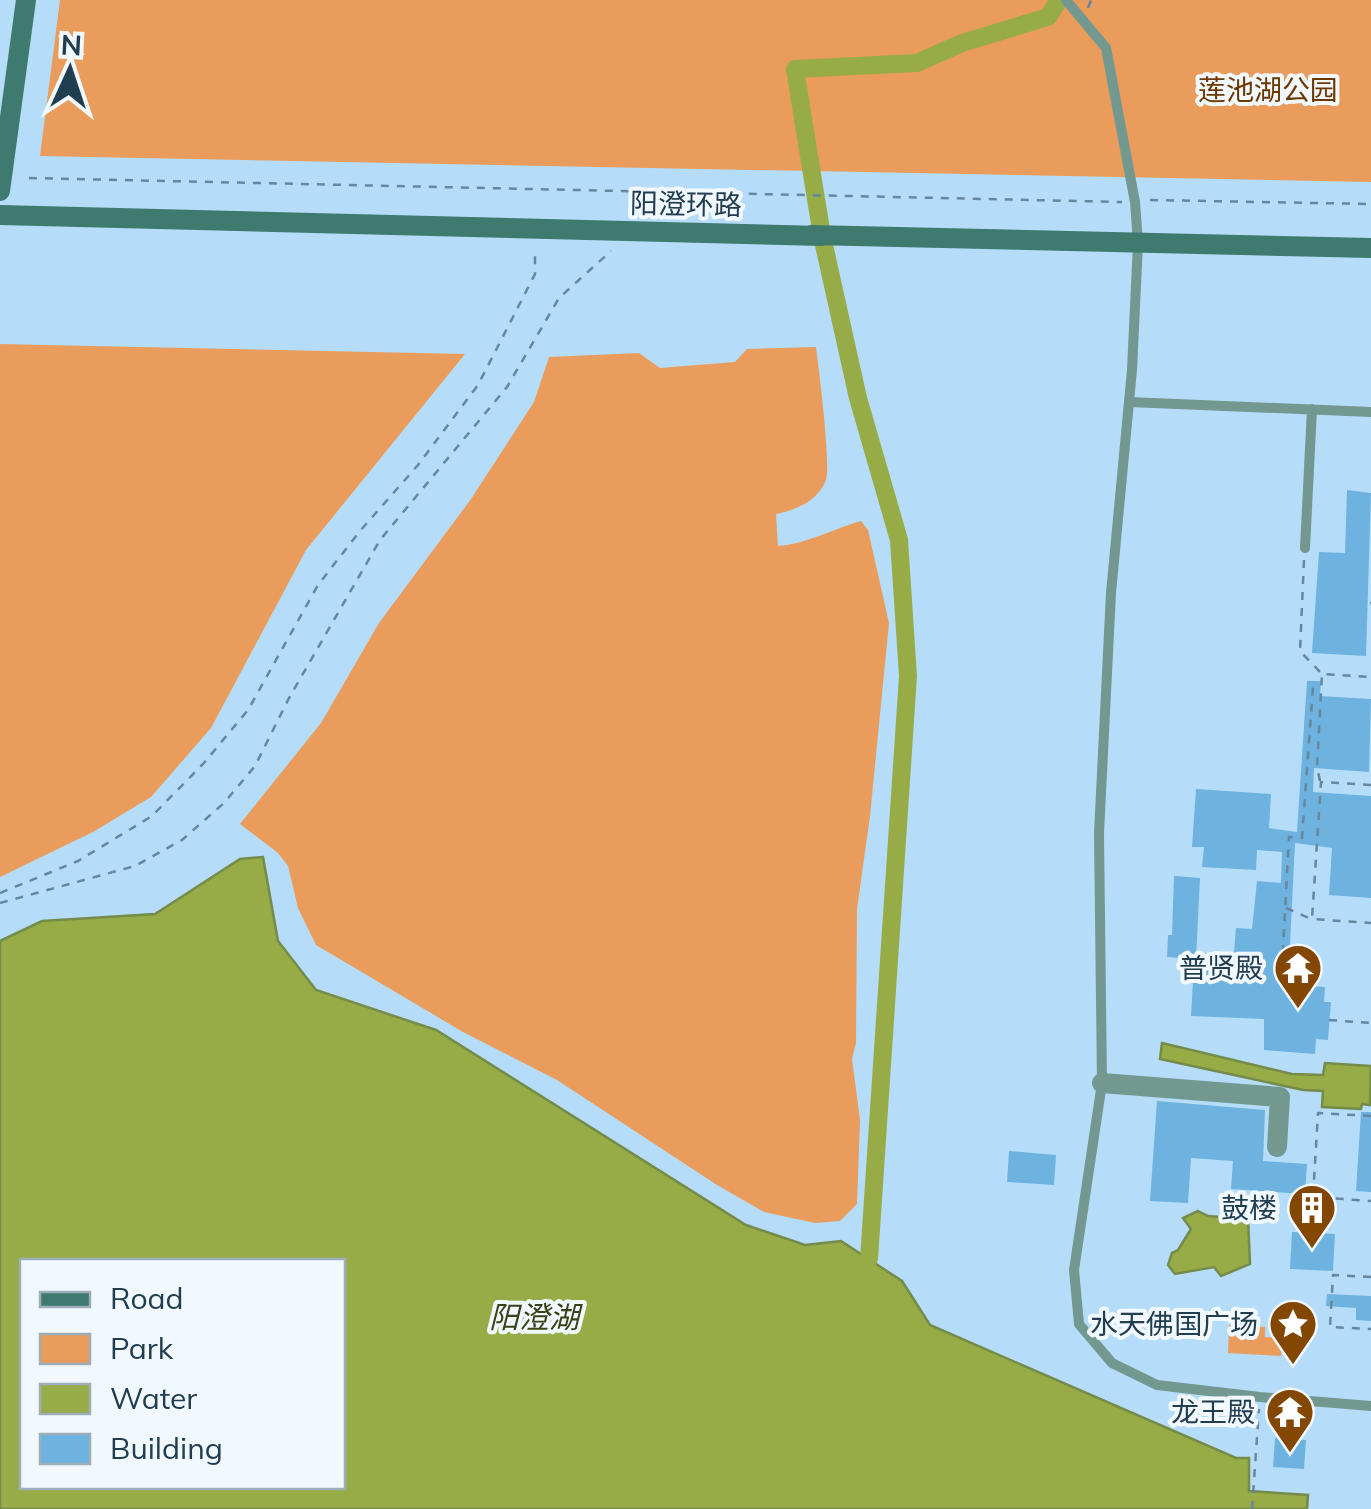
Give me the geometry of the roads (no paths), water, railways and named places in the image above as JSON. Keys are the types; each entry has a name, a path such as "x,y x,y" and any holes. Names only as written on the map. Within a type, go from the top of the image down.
{"main road":[{"path":"0,191 26,0"},
{"name":"阳澄环路","path":"0,215 1371,248"}],"street":[{"path":"1102,1083 1280,1097 1278,1147"}],"lane":[{"path":"1066,0 1106,48 1138,243 1129,402 1110,593 1099,833 1102,1083 1074,1270 1079,1324 1112,1364 1157,1384 1371,1406"},
{"path":"1129,402 1371,412"},
{"path":"1305,548 1312,409"}],"water":[{"name":"阳澄湖","path":"263,857 278,941 316,990 436,1030 746,1225 805,1245 841,1241 902,1281 930,1325 1236,1458 1249,1458 1249,1491 1308,1495 1307,1509 0,1509 0,941 42,921 155,914 240,859"},
{"path":"1162,1043 1292,1074 1323,1075 1325,1063 1371,1066 1370,1105 1362,1104 1361,1109 1322,1107 1323,1091 1160,1059"},
{"path":"1198,1211 1208,1216 1248,1219 1250,1264 1221,1276 1214,1267 1175,1274 1168,1265 1172,1253 1191,1229 1183,1218"}],"waterway":[{"path":"869,1259 908,676 899,540 858,398 822,236 795,69 917,63 962,43 1048,17 1059,0"}],"place":[{"name":"普贤殿","path":"1298,1010"},
{"name":"鼓楼","path":"1312,1250"},
{"name":"水天佛国广场","path":"1293,1366"},
{"name":"龙王殿","path":"1290,1454"}],"park label":[{"name":"莲池湖公园","path":"1268,90"}]}
